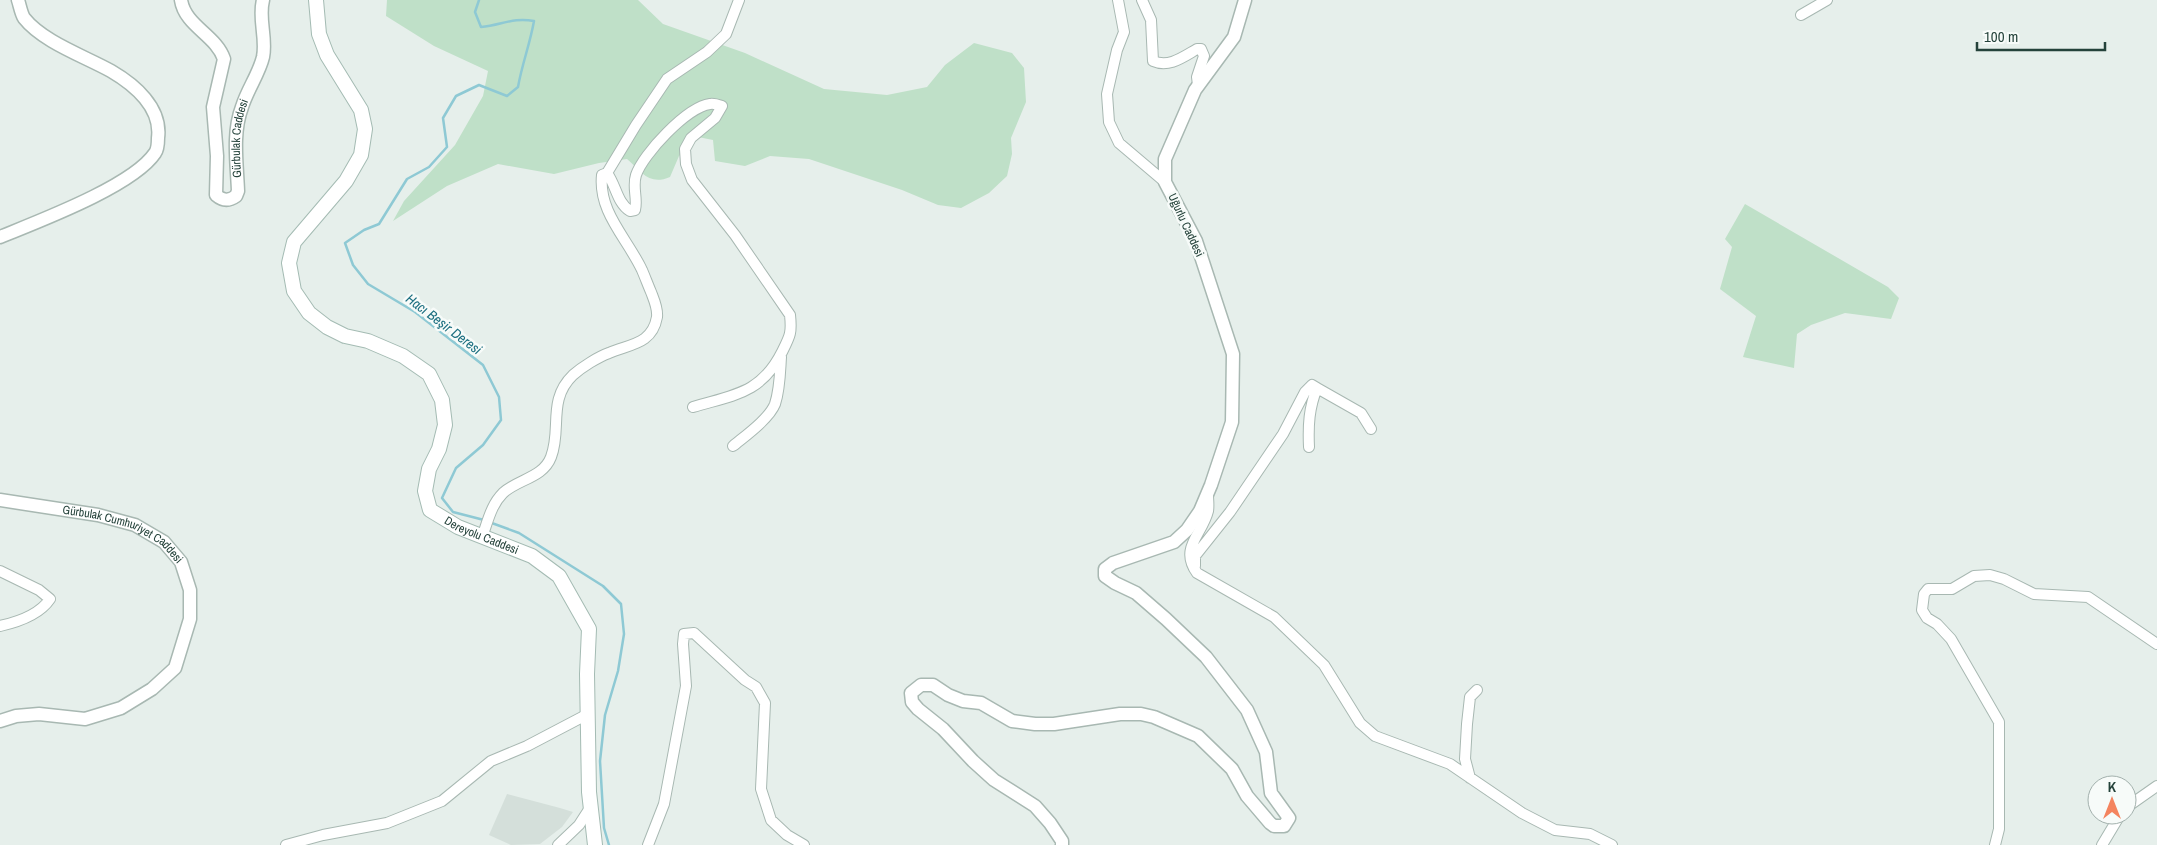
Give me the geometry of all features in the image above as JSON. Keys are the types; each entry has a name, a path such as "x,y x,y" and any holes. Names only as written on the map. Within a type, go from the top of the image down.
{"main road":[{"name":"Dereyolu Caddesi","path":"316,0 320,34 327,55 361,110 365,128 361,155 346,181 294,242 289,263 294,291 309,313 327,327 345,336 368,341 403,356 429,374 442,400 445,426 439,449 429,470 425,492 430,510 458,527 484,532 532,556 559,576 576,603 589,628 590,808 595,845"}],"street":[{"path":"0,237 54,216 98,194 144,167 157,151 159,132 156,113 142,96 113,72 37,32 23,16 18,0"},
{"name":"Gürbulak Caddesi","path":"181,0 182,8 192,22 214,43 224,59 213,107 217,156 216,195 221,199 228,200 236,196 238,191 236,136 241,108 262,58 264,40 261,7 263,0"},
{"path":"484,532 490,513 504,492 541,471 551,458 555,409 562,390 573,374 608,353 637,344 652,331 657,317 657,307 642,270 609,214 601,188 602,175 607,173 667,79 707,52 726,34 739,0"},
{"path":"1118,0 1124,32 1117,50 1107,94 1109,122 1119,143 1165,182"},
{"path":"1142,0 1151,20 1153,61 1159,64 1170,64 1197,49 1201,49 1204,56 1197,78 1198,85"},
{"name":"Uğurlu Caddesi","path":"1062,845 1062,841 1050,823 1035,806 994,780 943,729 918,709 912,702 911,693 920,684 933,685 948,695 963,701 980,703 1012,720 1035,724 1054,724 1120,714 1141,714 1154,717 1198,736 1232,769 1247,796 1274,826 1284,826 1289,818 1271,793 1266,752 1248,710 1206,657 1166,619 1136,593 1105,576 1105,569 1113,563 1174,542 1187,530 1208,494 1232,422 1234,354 1196,241 1165,182 1165,159 1198,85 1234,37 1245,0"},
{"path":"1801,15 1827,0"},
{"path":"607,173 614,182 618,198 626,209 630,212 635,210 637,203 635,179 638,170 655,145 685,116 711,104 722,106 715,118 691,138 685,149 686,164 692,180 735,235 790,315 792,331 776,364 763,380 750,390 692,407"},
{"path":"733,446 754,429 774,405 779,380 781,353"},
{"path":"1195,570 1195,556 1230,512 1283,434 1305,392 1312,385 1361,413 1371,429"},
{"path":"1309,447 1308,422 1310,405 1316,388"},
{"path":"1208,494 1208,510 1189,556 1195,570 1274,617 1324,665 1360,723 1375,736 1450,764 1522,813 1555,830 1590,834 1612,845"},
{"name":"Gürbulak Cumhuriyet Caddesi","path":"0,500 98,515 135,525 164,542 181,562 190,590 190,619 176,668 152,689 121,708 86,719 39,714 16,716 0,721"},
{"path":"0,572 39,590 50,599 44,608 10,624 0,626"},
{"path":"1995,845 1999,829 1999,722 1951,639 1937,624 1927,618 1922,610 1924,594 1928,589 1952,588 1974,576 1990,575 2004,579 2034,594 2088,597 2157,644"},
{"path":"648,845 664,804 686,686 684,634 694,633 745,680 756,687 765,703 760,789 770,820 787,835 804,845"},
{"path":"1470,778 1465,759 1467,724 1470,697 1477,690"},
{"path":"286,845 323,834 387,823 442,801 491,761 527,746 588,714"},
{"path":"2137,800 2157,786"},
{"path":"558,845 579,825 590,808"},
{"path":"2102,845 2114,825"}],"shaded area":[{"path":"507,794 573,812 562,827 540,844 511,845 489,835"}],"green space":[{"path":"387,0 638,0 663,24 745,53 824,89 887,95 927,87 945,65 974,43 1012,53 1024,68 1026,102 1011,138 1012,154 1007,176 989,193 961,208 938,205 902,190 809,159 770,156 745,166 715,161 713,140 698,137 679,156 670,177 663,179 651,179 627,159 599,163 554,174 498,164 447,186 393,221 404,201 455,145 483,96 488,71 434,46 386,16"},
{"path":"1745,204 1888,287 1899,298 1891,319 1845,313 1811,325 1797,334 1794,368 1743,357 1756,316 1720,289 1732,247 1725,239"}],"waterway":[{"name":"Hacı Beşir Deresi","path":"479,0 475,12 481,27 514,21 534,21 518,87 507,96 479,85 456,96 443,118 447,147 429,167 407,179 379,224 364,230 345,243 353,265 368,284 415,312 483,365 499,397 501,420 483,445 456,468 442,498 453,512 484,520"},
{"name":"Hacı Beşir Deresi","path":"489,522 519,533 603,586 621,604 624,634 618,671 605,715 600,761 604,828 609,845"}]}
